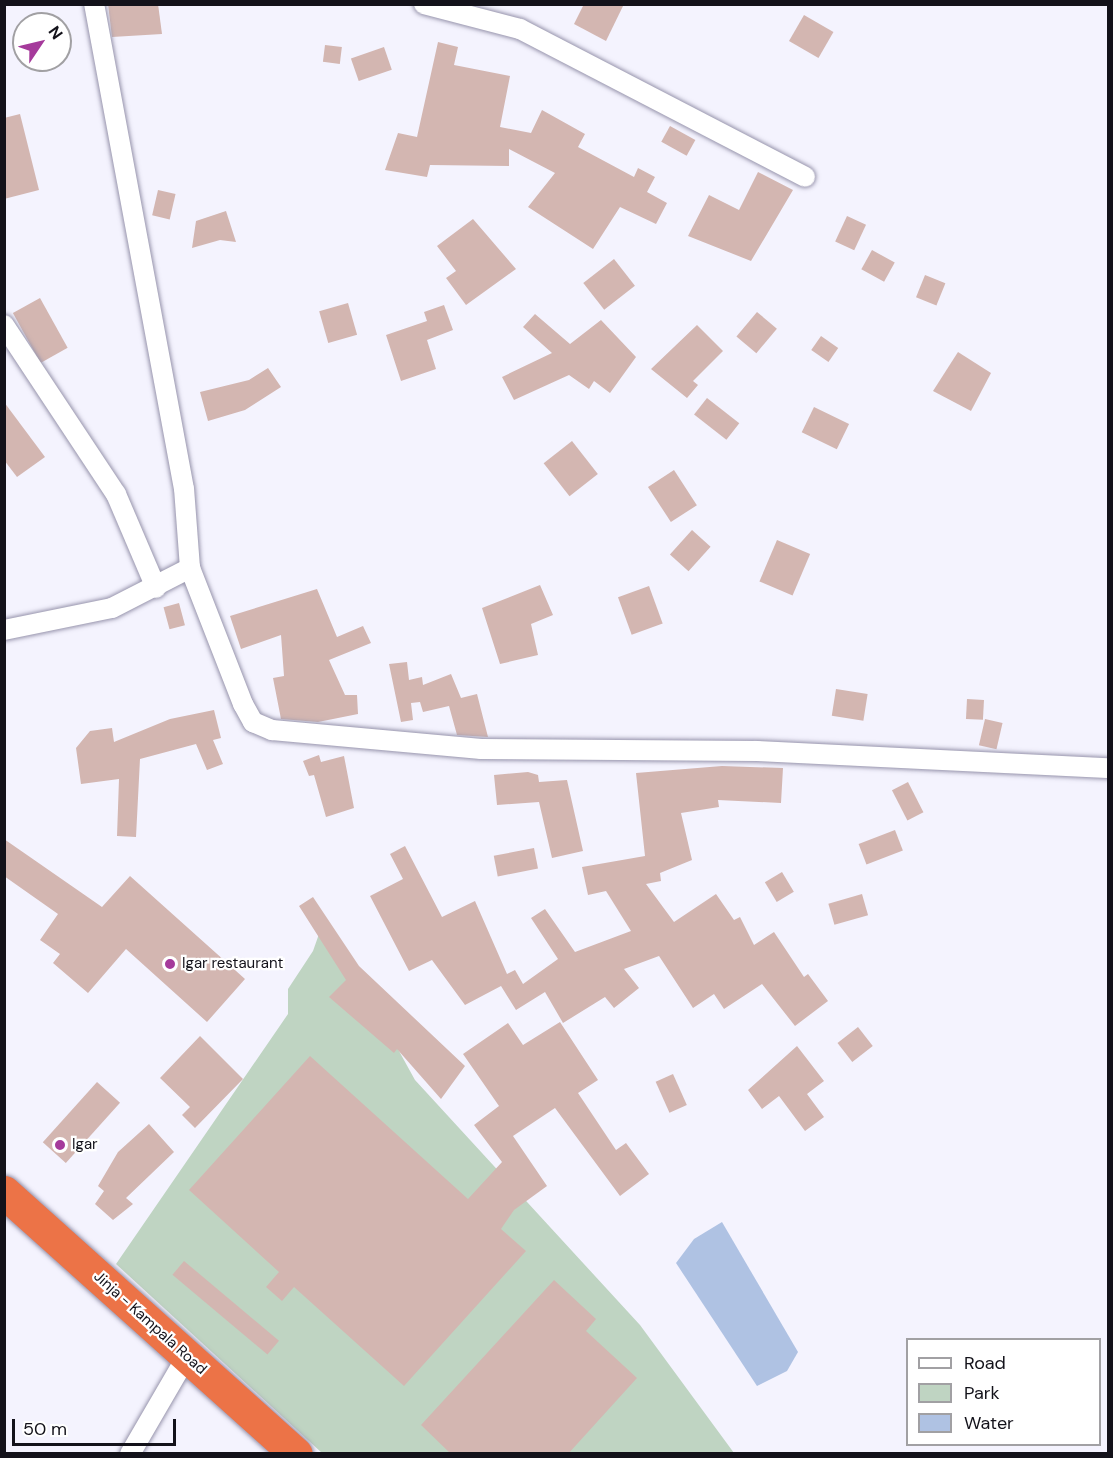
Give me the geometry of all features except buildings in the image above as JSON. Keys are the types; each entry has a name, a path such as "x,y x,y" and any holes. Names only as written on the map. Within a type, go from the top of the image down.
{"highway":[{"name":"Jinja - Kampala Road","path":"9,1205 187,1356 296,1454"}],"street":[{"path":"94,4 184,489 190,568 243,704 253,722 272,730 481,749 757,751 1108,768"},
{"path":"424,4 520,29 805,177"},
{"path":"4,325 116,494 156,588"},
{"path":"4,630 112,608 156,588 190,568"},
{"path":"130,1454 187,1356"}],"green space":[{"path":"325,917 415,1080 640,1325 734,1453 322,1453 116,1264 288,1014 288,989 313,951"}],"water":[{"path":"722,1222 798,1352 787,1371 757,1386 676,1263 694,1239"}],"place":[{"name":"Igar restaurant","path":"170,964"},
{"name":"Igar","path":"60,1145"}]}
